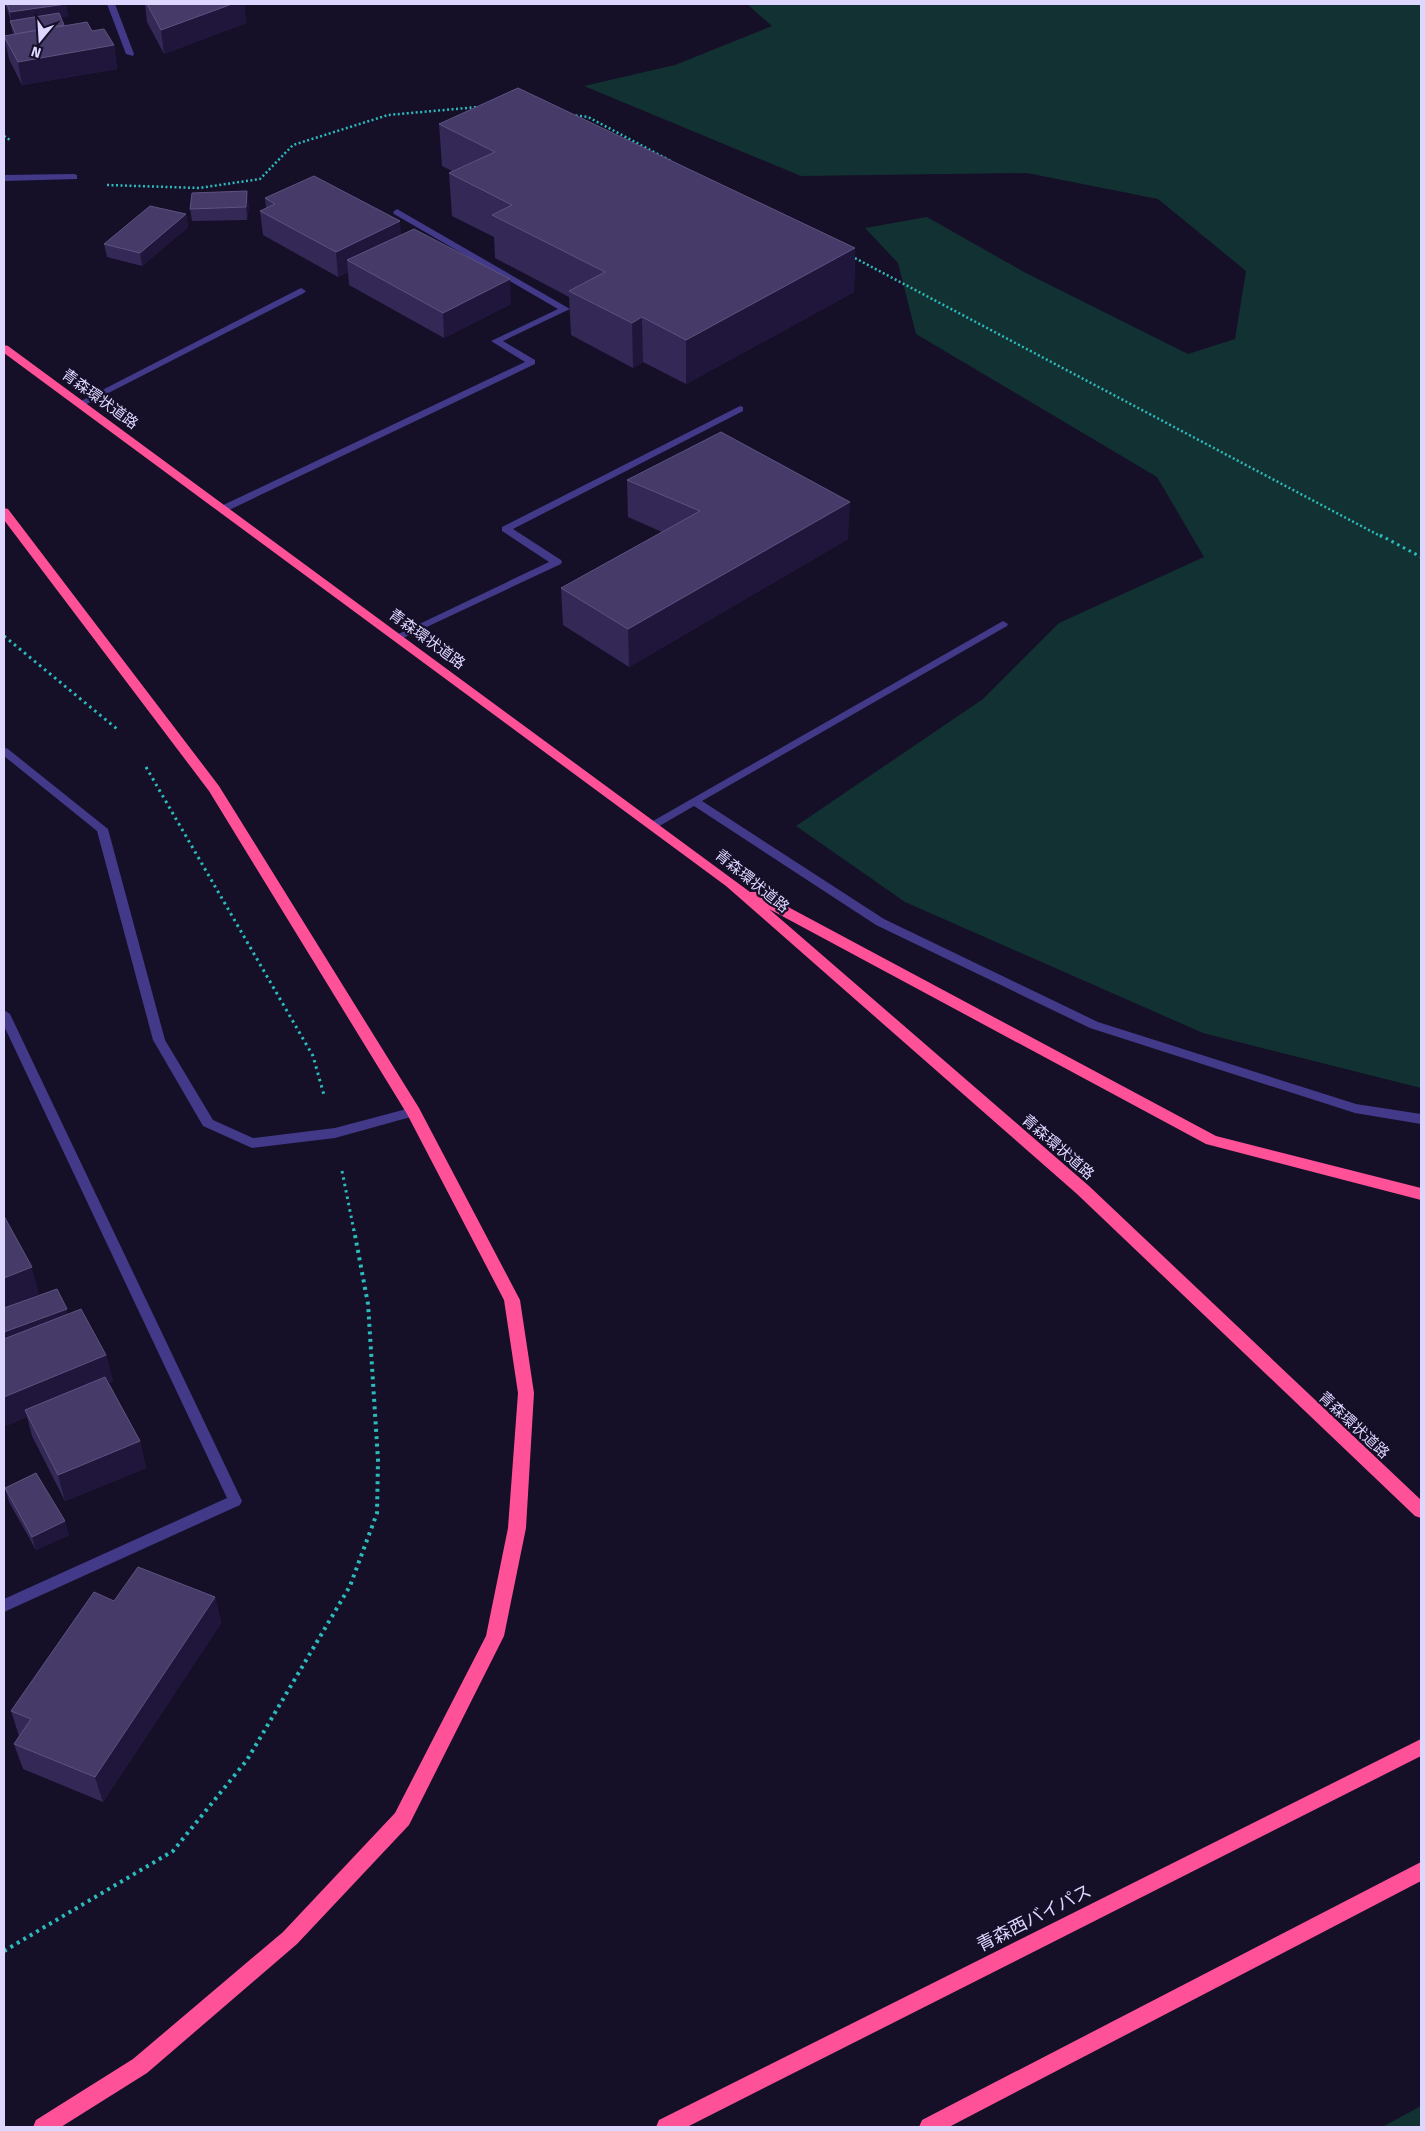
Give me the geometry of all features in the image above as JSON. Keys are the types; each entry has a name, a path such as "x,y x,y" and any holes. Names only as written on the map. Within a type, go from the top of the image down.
{"highway":[{"name":"青森環状道路","path":"4,348 732,883 1083,1190 1421,1511"},
{"path":"4,512 214,789 414,1112 512,1300 526,1393 516,1528 494,1636 456,1715 402,1819 290,1938 140,2066 43,2127"},
{"path":"732,883 1211,1140 1421,1194"},
{"name":"青森西バイパス","path":"666,2127 1421,1747"},
{"path":"929,2127 1421,1871"}],"street":[{"path":"111,4 130,54"},
{"path":"4,178 74,177"},
{"path":"223,509 532,362 496,341 565,309 397,212"},
{"path":"80,404 301,291"},
{"path":"397,637 557,562 506,529 740,409"},
{"path":"652,824 1004,624"},
{"path":"4,751 102,829 160,1040 208,1123 252,1144 335,1133 414,1112"},
{"path":"694,801 880,922 1094,1025 1355,1108 1421,1119"},
{"path":"4,1014 234,1501 4,1606"}],"path":[{"path":"74,177 85,184 199,188 260,178 293,145 388,116 487,106"},
{"path":"570,115 588,117 676,164"},
{"path":"4,136 12,140"},
{"path":"844,252 1421,557"},
{"path":"4,636 122,732"},
{"path":"4,1951 173,1851 247,1760 350,1586 377,1513 378,1460 368,1304 335,1133 313,1056 144,764"}],"green space":[{"path":"747,4 1421,4 1421,1088 1203,1033 905,902 796,826 983,699 1059,623 1204,557 1157,477 916,334 898,263 865,228 927,217 1024,272 1188,354 1235,339 1246,271 1158,199 1027,173 801,176 584,86 675,65 772,26"},
{"path":"1421,2106 1421,2127 1382,2127"}],"building":[{"path":"7,4 66,4 10,12"},
{"path":"147,4 232,4 161,30"},
{"path":"59,13 64,25 16,34 10,21"},
{"path":"87,22 92,31 104,29 114,45 18,62 4,36"},
{"path":"518,88 855,248 686,340 642,317 632,323 569,291 605,272 492,215 512,205 449,173 495,152 439,124"},
{"path":"314,176 400,221 336,252 260,211 275,204 265,198"},
{"path":"247,191 246,207 190,209 192,193"},
{"path":"150,206 186,214 140,253 104,244"},
{"path":"414,229 510,279 443,313 347,260"},
{"path":"721,432 850,502 628,629 561,588 700,511 627,480"},
{"path":"4,1216 32,1267 4,1278"},
{"path":"57,1289 67,1309 4,1332 4,1308"},
{"path":"81,1309 106,1355 4,1397 4,1339"},
{"path":"105,1377 140,1441 58,1475 25,1410"},
{"path":"36,1473 65,1521 32,1537 5,1488"},
{"path":"138,1567 215,1597 95,1777 14,1744 31,1719 11,1711 94,1592 114,1601"}]}
